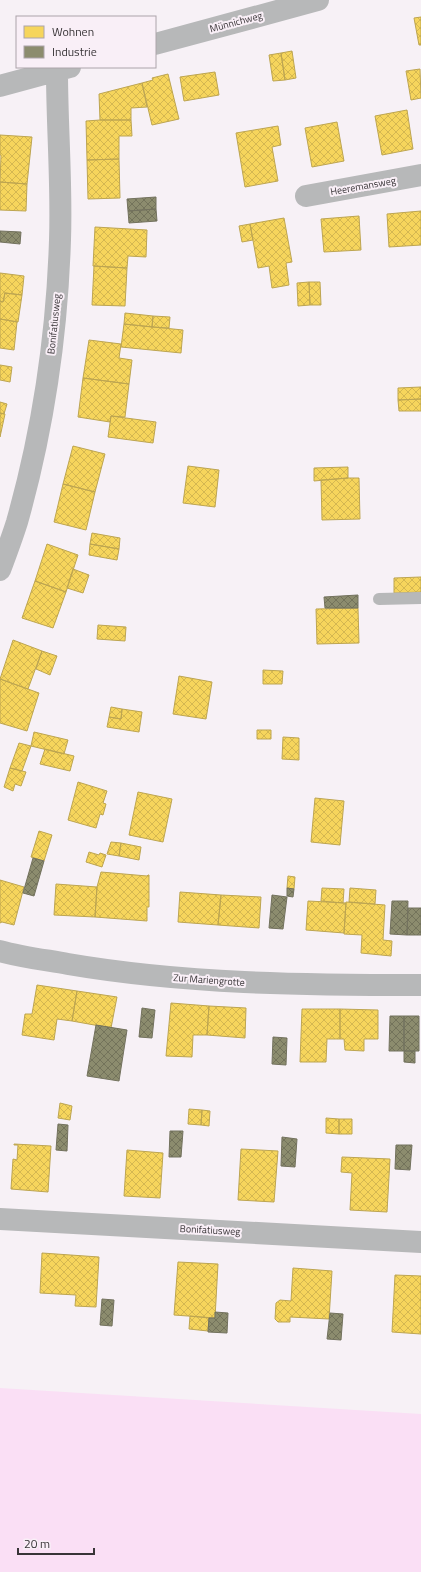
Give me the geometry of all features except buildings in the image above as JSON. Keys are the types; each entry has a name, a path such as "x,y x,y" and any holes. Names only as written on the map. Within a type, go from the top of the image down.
{"street":[{"name":"Münnichweg","path":"156,44 318,0"},
{"path":"0,86 64,69"},
{"name":"Bonifatiusweg","path":"0,570 17,522 31,463 44,400 53,337 60,239 61,188 57,118 64,69"},
{"name":"Heeremansweg","path":"306,196 421,175"},
{"name":"Zur Mariengrotte","path":"0,951 88,967 171,977 247,983 421,985"},
{"name":"Bonifatiusweg","path":"0,1219 421,1242"}],"lane":[{"path":"379,599 421,598"}],"shaded area":[{"path":"0,1388 421,1414 421,1572 0,1572"}]}
